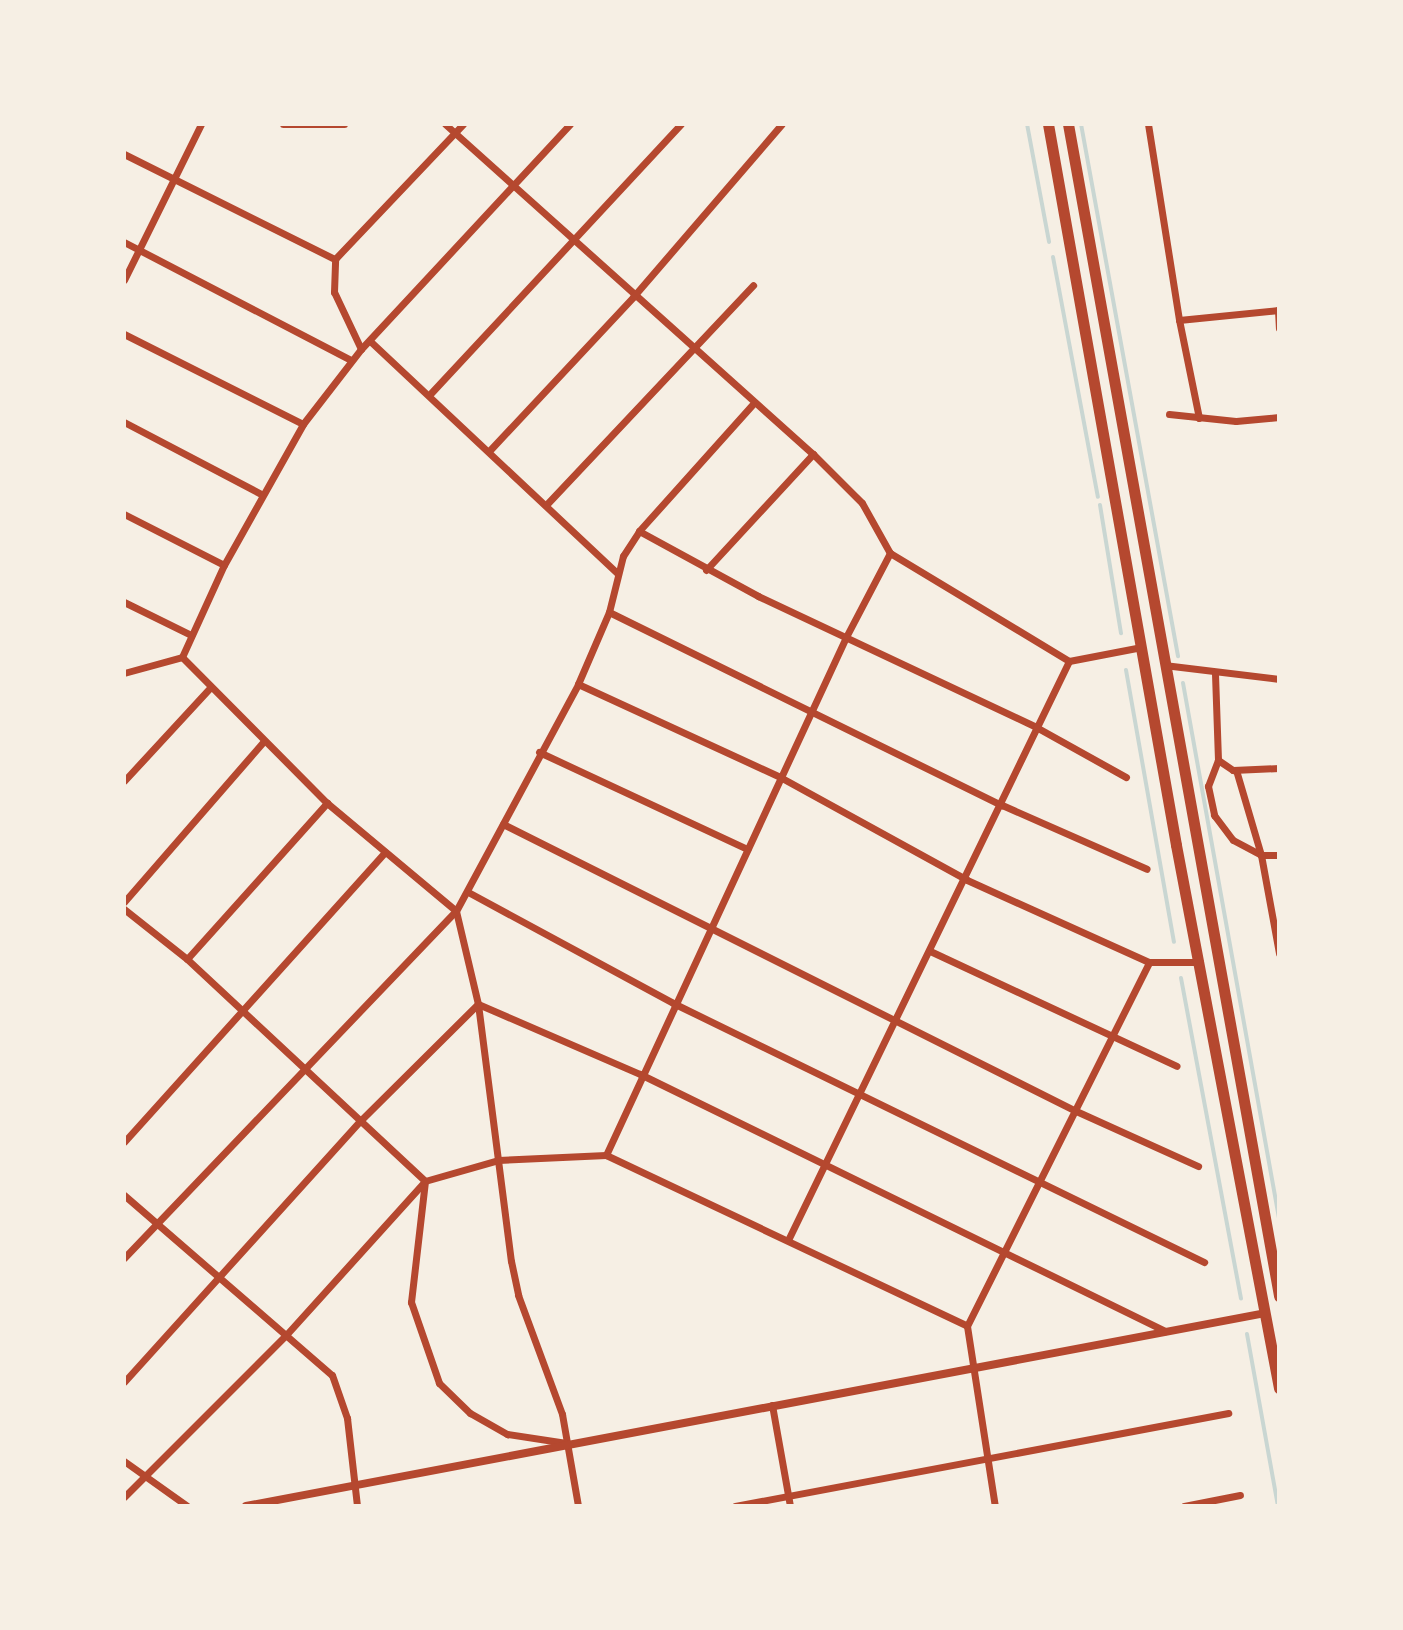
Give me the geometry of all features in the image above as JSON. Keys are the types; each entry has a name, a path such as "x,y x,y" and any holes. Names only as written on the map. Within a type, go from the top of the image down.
{"main road":[{"path":"1048,124 1279,1388"},
{"path":"1068,124 1279,1296"}],"street":[{"path":"124,280 201,124"},
{"path":"283,124 339,124"},
{"path":"445,124 517,186 572,241 752,405 813,454 862,503 890,553 1069,661 1142,647"},
{"path":"361,349 334,292 335,259 463,124"},
{"path":"182,657 224,565 261,494 303,424 351,360 517,186 570,124"},
{"path":"431,393 681,124"},
{"path":"490,450 633,297 782,124"},
{"path":"1148,124 1179,320 1199,418"},
{"path":"124,154 335,259"},
{"path":"124,242 351,360"},
{"path":"546,505 753,285"},
{"path":"1179,320 1278,310 1279,328"},
{"path":"124,334 303,424"},
{"path":"370,341 431,393 618,574"},
{"path":"124,1258 456,911 578,684 609,612 618,574 639,531 752,405"},
{"path":"1169,414 1199,418 1279,417"},
{"path":"124,422 261,494"},
{"path":"706,570 813,454"},
{"path":"124,514 224,565"},
{"path":"639,531 706,570 1036,727 1126,777"},
{"path":"606,1155 673,1003 846,637 890,553"},
{"path":"124,602 191,635"},
{"path":"609,612 1002,805 1147,869"},
{"path":"124,673 182,657"},
{"path":"182,657 209,689 327,803 456,911 478,1004 498,1160 501,1211 518,1295 559,1402 578,1506"},
{"path":"789,1238 859,1089 967,880 1069,661"},
{"path":"1164,665 1215,674 1279,679"},
{"path":"1215,674 1218,760 1208,786 1214,815 1233,840 1261,855 1279,855"},
{"path":"578,684 780,777 967,880 1149,962 1200,962"},
{"path":"124,781 209,689"},
{"path":"124,902 263,742"},
{"path":"539,752 747,849"},
{"path":"1218,760 1236,770 1279,768"},
{"path":"1236,770 1261,855 1279,953"},
{"path":"187,959 327,803"},
{"path":"503,824 895,1017 1076,1111 1198,1166"},
{"path":"124,1142 385,852"},
{"path":"468,892 673,1003 859,1089 1204,1262"},
{"path":"124,909 187,959 425,1181"},
{"path":"930,951 1177,1066"},
{"path":"995,1506 967,1326 1149,962"},
{"path":"478,1004 640,1074 1165,1331"},
{"path":"124,1382 361,1120 478,1004"},
{"path":"124,1497 286,1335 425,1181 498,1160 606,1155 789,1238 967,1326"},
{"path":"425,1181 411,1302 439,1383 470,1413 507,1434 566,1443"},
{"path":"124,1195 336,1382 351,1442 357,1506"},
{"path":"246,1506 353,1489 566,1443 1265,1313"},
{"path":"772,1405 789,1502"},
{"path":"735,1506 789,1502 986,1459 1228,1413"},
{"path":"124,1461 144,1480 187,1506"},
{"path":"1184,1506 1240,1495"}],"waterway":[{"path":"1027,124 1049,242"},
{"path":"1081,124 1178,656"},
{"path":"1053,257 1098,497"},
{"path":"1100,505 1121,633"},
{"path":"1126,670 1174,942"},
{"path":"1183,683 1279,1218"},
{"path":"1181,978 1241,1298"},
{"path":"1247,1334 1278,1506"}]}
